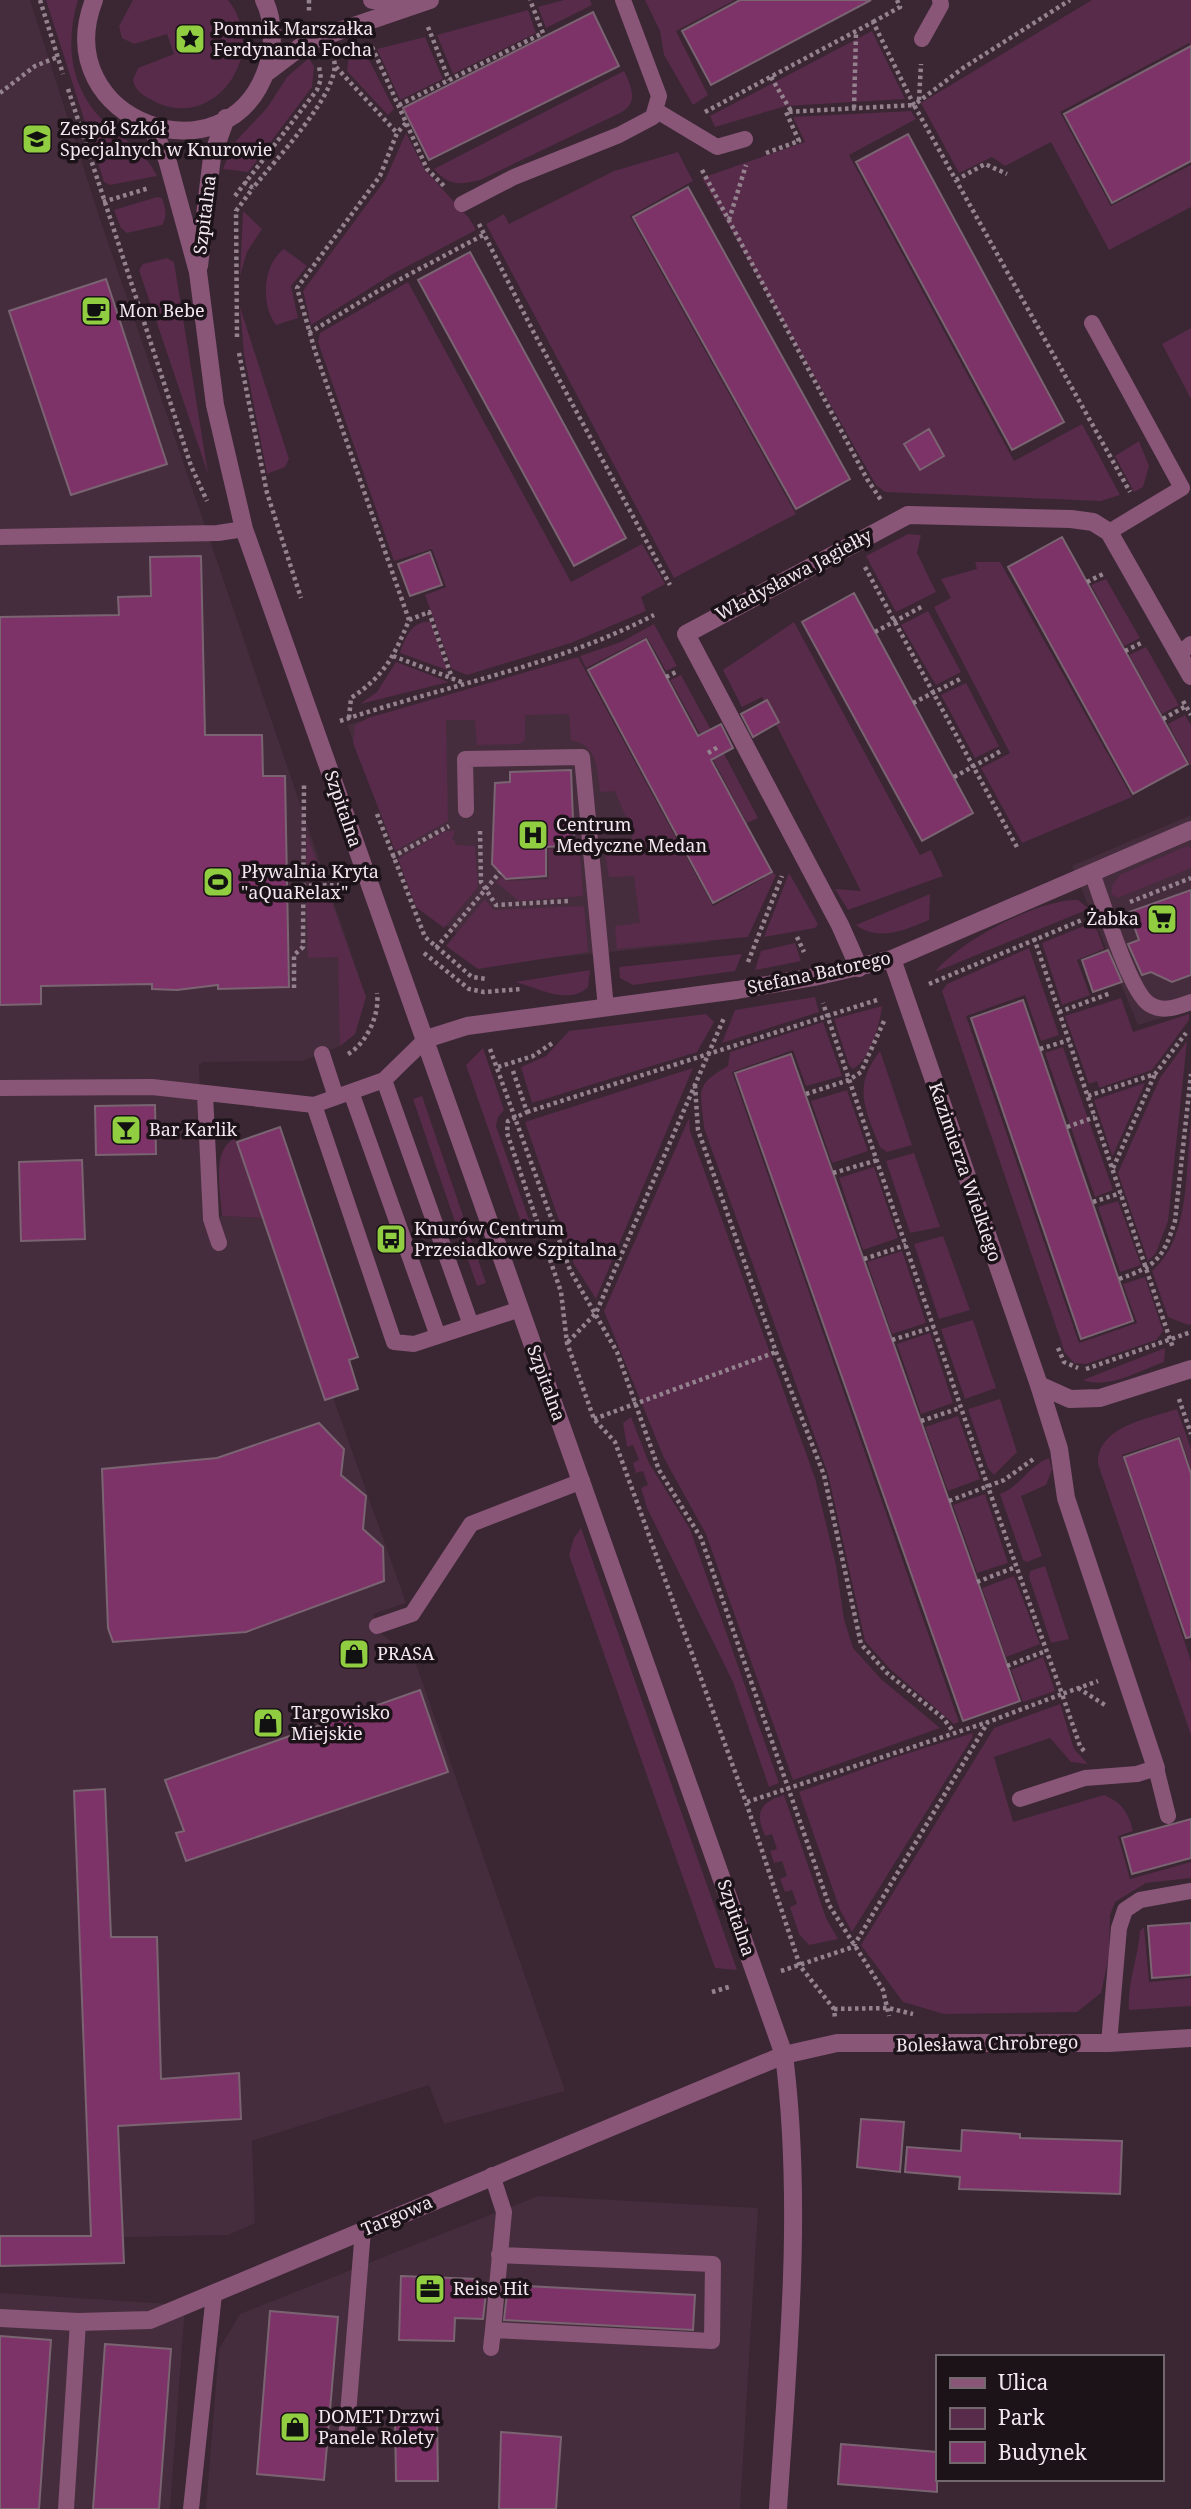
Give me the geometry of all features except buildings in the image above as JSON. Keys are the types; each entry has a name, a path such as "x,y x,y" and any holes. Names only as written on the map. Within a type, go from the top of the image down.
{"street":[{"path":"94,0 86,36 93,75 118,108 151,127 190,130 226,118 250,99 265,74 292,51 314,40 425,1"},
{"path":"264,0 272,35 265,74"},
{"path":"372,0 425,1"},
{"name":"Szpitalna","path":"198,272 212,157 226,118"},
{"name":"Szpitalna","path":"151,127 167,159 198,272 215,405 244,529 784,2056 793,2168 791,2297 778,2509"},
{"name":"Władysława Jagiełły","path":"859,968 840,925 686,634 908,515 1084,521 1110,532"},
{"path":"1110,532 1185,649 1191,676"},
{"name":"Stefana Batorego","path":"426,1039 467,1026 737,990 814,977 892,959 1191,830"},
{"name":"Kazimierza Wielkiego","path":"892,959 895,996 1039,1385 1059,1450 1066,1498 1126,1671 1156,1768"},
{"path":"1039,1385 1070,1399 1100,1398 1183,1372"},
{"name":"Bolesława Chrobrego","path":"784,2056 837,2043 1109,2043 1191,2038"},
{"name":"Targowa","path":"0,2318 141,2322 784,2056"}],"lane":[{"path":"462,204 525,172 627,131 653,117 657,111 659,96 623,0"},
{"path":"922,39 941,5 940,0"},
{"path":"657,111 717,147 748,145"},
{"path":"1093,323 1182,488 1110,532"},
{"path":"0,527 0,537 218,533 244,529"},
{"path":"462,817 465,758 582,757 606,1008"},
{"path":"1092,873 1134,985 1148,1004 1168,1010 1191,1002"},
{"path":"0,1088 129,1086 314,1105 384,1080 426,1039"},
{"path":"322,1054 343,1094 438,1336"},
{"path":"384,1080 471,1325"},
{"path":"205,1094 211,1219 219,1243"},
{"path":"314,1105 394,1342 414,1344 520,1309"},
{"path":"377,1626 412,1614 471,1524 582,1481"},
{"path":"1020,1799 1084,1778 1137,1774 1156,1768 1168,1816"},
{"path":"1109,2043 1119,1928 1125,1910 1140,1900 1191,1891"},
{"path":"491,2348 504,2212 492,2175"},
{"path":"346,2439 363,2230"},
{"path":"493,2330 712,2341 713,2264 499,2255"},
{"path":"191,2509 214,2294"},
{"path":"65,2509 78,2322"}],"path":[{"path":"232,200 320,85 309,0"},
{"path":"399,105 543,33 530,0"},
{"path":"884,504 867,479 690,147 693,134 706,111 900,7 897,0"},
{"path":"748,145 754,158 799,141 786,112 790,111 917,103 963,68 1070,0"},
{"path":"873,22 956,180 1130,494"},
{"path":"428,27 449,80"},
{"path":"855,108 856,31"},
{"path":"917,103 922,39"},
{"path":"371,43 427,169 477,220 534,333 670,585"},
{"path":"0,93 35,66 58,57"},
{"path":"335,66 397,133"},
{"path":"771,78 790,111"},
{"path":"349,718 351,698 375,682 393,656 409,620 309,333 297,288 380,176 397,133 407,123"},
{"path":"729,220 748,145"},
{"path":"956,180 985,164 1007,174"},
{"path":"253,188 236,211 237,338 267,492 305,612"},
{"path":"309,333 394,282 485,234"},
{"path":"851,545 1018,849"},
{"path":"1087,582 1107,572"},
{"path":"875,632 923,606"},
{"path":"409,620 429,612 452,678"},
{"path":"338,722 576,650 618,634 654,615"},
{"path":"1125,651 1147,640"},
{"path":"393,656 465,683"},
{"path":"913,704 962,678"},
{"path":"1163,719 1186,706"},
{"path":"335,712 346,733"},
{"path":"954,777 1000,751"},
{"path":"294,988 294,956 303,947 304,783"},
{"path":"374,807 425,937 475,980 487,979"},
{"path":"385,860 462,817"},
{"path":"480,823 480,873 484,890 496,905 596,900"},
{"path":"436,948 500,872"},
{"path":"567,1343 596,1313 737,990 784,873"},
{"path":"837,2043 834,2010 800,1966 747,1802 615,1442 594,1419 567,1343 561,1292 507,1133 508,1121 527,1112 827,1015 895,996 1034,938 1191,878"},
{"path":"302,886 339,886"},
{"path":"797,937 814,977 960,1408 1080,1746 1094,1761 1110,1769 1112,1776"},
{"path":"1034,938 1183,1372 1180,1401 1191,1434"},
{"path":"415,945 434,963 470,989"},
{"path":"434,963 442,953"},
{"path":"932,982 934,990"},
{"path":"1059,1012 1134,985"},
{"path":"806,1094 849,1080 861,1072 895,996"},
{"path":"1113,1168 1155,1074 1191,1027"},
{"path":"1040,1049 1069,1040"},
{"path":"491,1049 570,1270 617,1352 659,1470 701,1538 829,1905 853,1947 883,1990 888,2008 891,2045"},
{"path":"513,1072 527,1112"},
{"path":"1088,1096 1155,1074"},
{"path":"1119,1279 1147,1269 1161,1257 1175,1222 1191,1074"},
{"path":"695,1085 698,1130 776,1352 824,1475 860,1644 887,1673 943,1718 953,1731"},
{"path":"1066,1127 1095,1117"},
{"path":"834,1173 878,1160"},
{"path":"1093,1202 1121,1193"},
{"path":"864,1259 906,1245"},
{"path":"892,1340 933,1326"},
{"path":"1053,1336 1065,1362 1085,1369 1191,1332"},
{"path":"594,1419 776,1352"},
{"path":"921,1421 960,1408"},
{"path":"949,1500 1004,1480 1029,1460 1059,1450"},
{"path":"977,1581 1016,1567"},
{"path":"1007,1665 1046,1651"},
{"path":"747,1802 988,1721 1126,1671"},
{"path":"800,1966 853,1947 988,1721"}],"shaded area":[{"path":"0,0 30,0 100,219 366,997 355,1034 340,1046 303,1061 203,1062 199,1065 203,1219 222,1216 263,1218 315,1371 323,1369 406,1603 373,1614 380,1633 414,1658 565,2091 444,2124 429,2085 252,2141 255,2223 228,2235 123,2237 124,2263 0,2266"},
{"path":"558,665 710,942 497,963 418,905 347,725"},
{"path":"1191,815 1191,1009 1138,1025 1072,866"},
{"path":"538,2196 758,2208 740,2509 206,2509 219,2349 240,2314"},
{"path":"0,2293 185,2305 170,2509 0,2509"}],"green space":[{"path":"46,0 78,0 72,51 79,83 96,112 141,154 157,176 110,185 104,182"},
{"path":"133,0 228,0 240,22 243,44 239,65 228,84 213,98 194,107 173,108 141,93 133,80 138,68 174,54 167,34 134,44 122,38 119,26"},
{"path":"564,0 590,0 592,5 546,28 538,7"},
{"path":"645,0 735,0 676,31 708,95 693,105 664,55 660,31"},
{"path":"1092,0 1191,0 1191,47 1189,43 1060,112 1111,206 1191,165 1191,207 1109,250 1051,142 1005,166 992,157 959,173 921,103"},
{"path":"528,10 536,33 453,74 437,35"},
{"path":"872,31 905,99 786,106 715,127 710,116"},
{"path":"425,37 443,79 400,100 377,49"},
{"path":"364,50 394,109 388,115 347,71 349,55"},
{"path":"309,58 314,67 312,87 248,172 223,169 233,144 267,108 287,77"},
{"path":"624,71 632,100 620,113 480,180 455,183 445,179 434,169"},
{"path":"911,111 916,119 849,155 1014,461 1082,424 1120,495 1101,501 885,492 876,485 702,178 805,142 793,117"},
{"path":"406,133 425,170 469,218 476,230 391,275 311,325 303,291 385,180"},
{"path":"678,152 693,181 630,216 796,514 674,578 486,224 504,214 509,224 614,171"},
{"path":"157,197 162,198 165,209 162,225 127,233 121,228 114,210"},
{"path":"243,211 262,229 247,252 240,276"},
{"path":"284,249 307,266 291,286 298,318 276,325 268,306 266,285 272,264"},
{"path":"167,258 174,262 208,474 139,270 143,264"},
{"path":"408,282 571,582 642,544 665,584 641,597 646,611 571,643 467,675 452,669 425,595 446,587 432,549 394,561 318,342 320,333"},
{"path":"240,307 289,459 285,467 267,474 244,354"},
{"path":"1191,328 1191,399 1162,344"},
{"path":"1139,441 1149,466 1143,487 1134,492 1115,456"},
{"path":"908,534 921,535 917,553 936,592 896,612 866,556"},
{"path":"975,562 1000,562 1132,797 1022,843 981,768 1010,753 934,607 951,598 941,579 977,569"},
{"path":"1106,579 1140,638 1124,646 1091,585"},
{"path":"928,611 961,672 936,685 901,625"},
{"path":"431,622 447,670 400,653 414,627"},
{"path":"794,622 920,855 931,850 943,876 848,910 835,889 861,891 762,697 742,707 723,670"},
{"path":"654,624 677,666 666,671 647,637 586,668 580,656 621,642"},
{"path":"1146,647 1179,705 1162,714 1129,655"},
{"path":"578,657 713,906 773,873 776,875 748,937 617,949 615,926 640,923 634,876 609,877 605,853 614,847 633,845 632,832 615,791 600,792 597,767 591,753 580,743 571,740 569,714 525,715 525,740 520,744 477,745 475,720 446,720 448,821 395,851 353,743 355,725 368,718"},
{"path":"396,662 449,682 360,704 377,692"},
{"path":"681,675 717,741 707,747 670,680"},
{"path":"966,683 999,746 975,758 941,695"},
{"path":"1185,715 1191,725 1191,766 1168,724"},
{"path":"722,750 758,818 747,823 711,756"},
{"path":"455,830 452,840 455,840 455,845 475,846 478,887 444,928 416,907 398,859 443,832"},
{"path":"307,834 324,882 305,882"},
{"path":"1187,846 1191,848 1191,868 1118,898 1111,894 1113,884 1120,875"},
{"path":"576,848 580,851 583,896 519,901 496,882 502,877 507,881 549,879 548,849"},
{"path":"789,873 818,924 815,928 764,937"},
{"path":"327,889 366,997 355,1034 340,1046 338,957 308,958 306,892"},
{"path":"930,894 929,920 883,934 856,925"},
{"path":"485,899 493,910 584,906 588,952 478,969 446,946"},
{"path":"1078,900 1089,909 935,972 962,948 1001,924 1043,906"},
{"path":"1094,922 1104,949 1077,960 1090,995 1062,1005 1042,943"},
{"path":"795,943 801,961 755,970 761,951"},
{"path":"1029,948 1059,1035 1041,1041 1025,995 966,1016 1079,1343 1137,1323 1123,1284 1145,1277 1163,1331 1156,1340 1086,1364 1074,1363 1065,1353 942,991 947,984"},
{"path":"742,954 735,971 633,985 620,978 619,967"},
{"path":"590,970 588,987 572,995 553,994 515,982"},
{"path":"815,997 819,1012 722,1043 735,1010"},
{"path":"1121,998 1133,1032 1189,1014 1189,1020 1152,1070 1099,1088 1097,1081 1089,1084 1065,1016"},
{"path":"882,1006 869,1050 853,1069 849,1065 834,1019"},
{"path":"706,1014 714,1022 697,1052 532,1103 521,1067 546,1056 569,1031"},
{"path":"823,1022 842,1076 806,1086 793,1050 732,1072 959,1722 954,1724 890,1669 865,1641 828,1474 704,1128 701,1097 704,1085 728,1066 730,1052"},
{"path":"1187,1041 1168,1221 1156,1253 1148,1261 1118,1173 1160,1078"},
{"path":"1063,1047 1113,1190 1095,1197 1045,1053"},
{"path":"483,1048 504,1110 498,1117 496,1126 533,1231 525,1234 466,1065"},
{"path":"880,1051 912,1145 887,1152 880,1147 864,1098 866,1076"},
{"path":"693,1068 596,1299 574,1264 525,1122"},
{"path":"1145,1083 1113,1155 1112,1155 1094,1100"},
{"path":"847,1090 868,1151 832,1163 811,1101"},
{"path":"422,1096 486,1283 477,1286 413,1099"},
{"path":"689,1118 690,1131 815,1478 836,1565 844,1619 853,1648 881,1679 940,1728 793,1780 706,1534 664,1458 604,1311"},
{"path":"1191,1122 1191,1324 1188,1325 1168,1317 1152,1271 1165,1257 1180,1222"},
{"path":"234,1139 263,1218 222,1216 220,1163 222,1153"},
{"path":"914,1153 940,1227 910,1233 886,1161"},
{"path":"874,1167 898,1238 863,1250 839,1178"},
{"path":"1118,1201 1141,1265 1120,1272 1098,1207"},
{"path":"943,1236 970,1310 939,1319 914,1244"},
{"path":"902,1251 926,1323 892,1334 867,1262"},
{"path":"973,1320 996,1388 965,1399 941,1329"},
{"path":"930,1333 953,1403 921,1414 897,1344"},
{"path":"1165,1348 1164,1362 1135,1374 1103,1383 1083,1380"},
{"path":"1000,1399 1017,1452 994,1475 988,1468 968,1409"},
{"path":"1177,1409 1191,1449 1191,1470 1180,1436 1122,1455 1191,1661 1191,1735 1098,1464 1100,1451 1115,1433 1126,1426"},
{"path":"958,1416 980,1479 948,1491 925,1427"},
{"path":"631,1417 649,1463 690,1529 779,1783 769,1787 733,1682 647,1508 641,1488 648,1485 643,1471 636,1473 633,1463 639,1460 633,1445 627,1447 623,1423"},
{"path":"1049,1458 1052,1469 1046,1485 1021,1496 1042,1556 1027,1562 1023,1560 1000,1494"},
{"path":"985,1494 1008,1563 977,1573 953,1505"},
{"path":"581,1528 737,1970 715,1968 569,1555 574,1538"},
{"path":"1045,1566 1069,1639 1051,1643 1029,1577 1030,1571"},
{"path":"1014,1576 1040,1644 1006,1657 982,1588"},
{"path":"1043,1657 1055,1691 1023,1702 1011,1670"},
{"path":"1060,1704 1074,1749 1088,1764 1071,1762 1050,1738 994,1757 1013,1822 1104,1795 1123,1808 1131,1824 1133,1831 1118,1836 1130,1879 1191,1862 1191,1878 1146,1883 1115,1902 1110,1915 1109,1956 1101,1993 1077,2012 944,2014 903,2002 861,1945 994,1728"},
{"path":"973,1733 852,1932 840,1910 799,1792"},
{"path":"784,1795 826,1918 838,1939 809,1945 799,1934 790,1907 797,1904 792,1890 785,1892 780,1879 787,1876 782,1861 774,1863 770,1851 777,1849 772,1834 765,1836 760,1821 764,1805"},
{"path":"1144,1927 1149,1982 1191,1978 1191,2006 1129,2010 1140,1931"}],"place":[{"name":"Pomnik Marszałka Ferdynanda Focha","path":"190,39"},
{"name":"Zespół Szkół Specjalnych w Knurowie","path":"37,139"},
{"name":"Mon Bebe","path":"96,311"},
{"name":"Centrum Medyczne Medan","path":"533,835"},
{"name":"Pływalnia Kryta \"aQuaRelax\"","path":"218,882"},
{"name":"Żabka","path":"1162,919"},
{"name":"Bar Karlik","path":"126,1130"},
{"name":"Knurów Centrum Przesiadkowe Szpitalna","path":"391,1239"},
{"name":"PRASA","path":"354,1654"},
{"name":"Targowisko Miejskie","path":"268,1723"},
{"name":"Reise Hit","path":"430,2289"},
{"name":"DOMET Drzwi Panele Rolety","path":"295,2427"}]}
